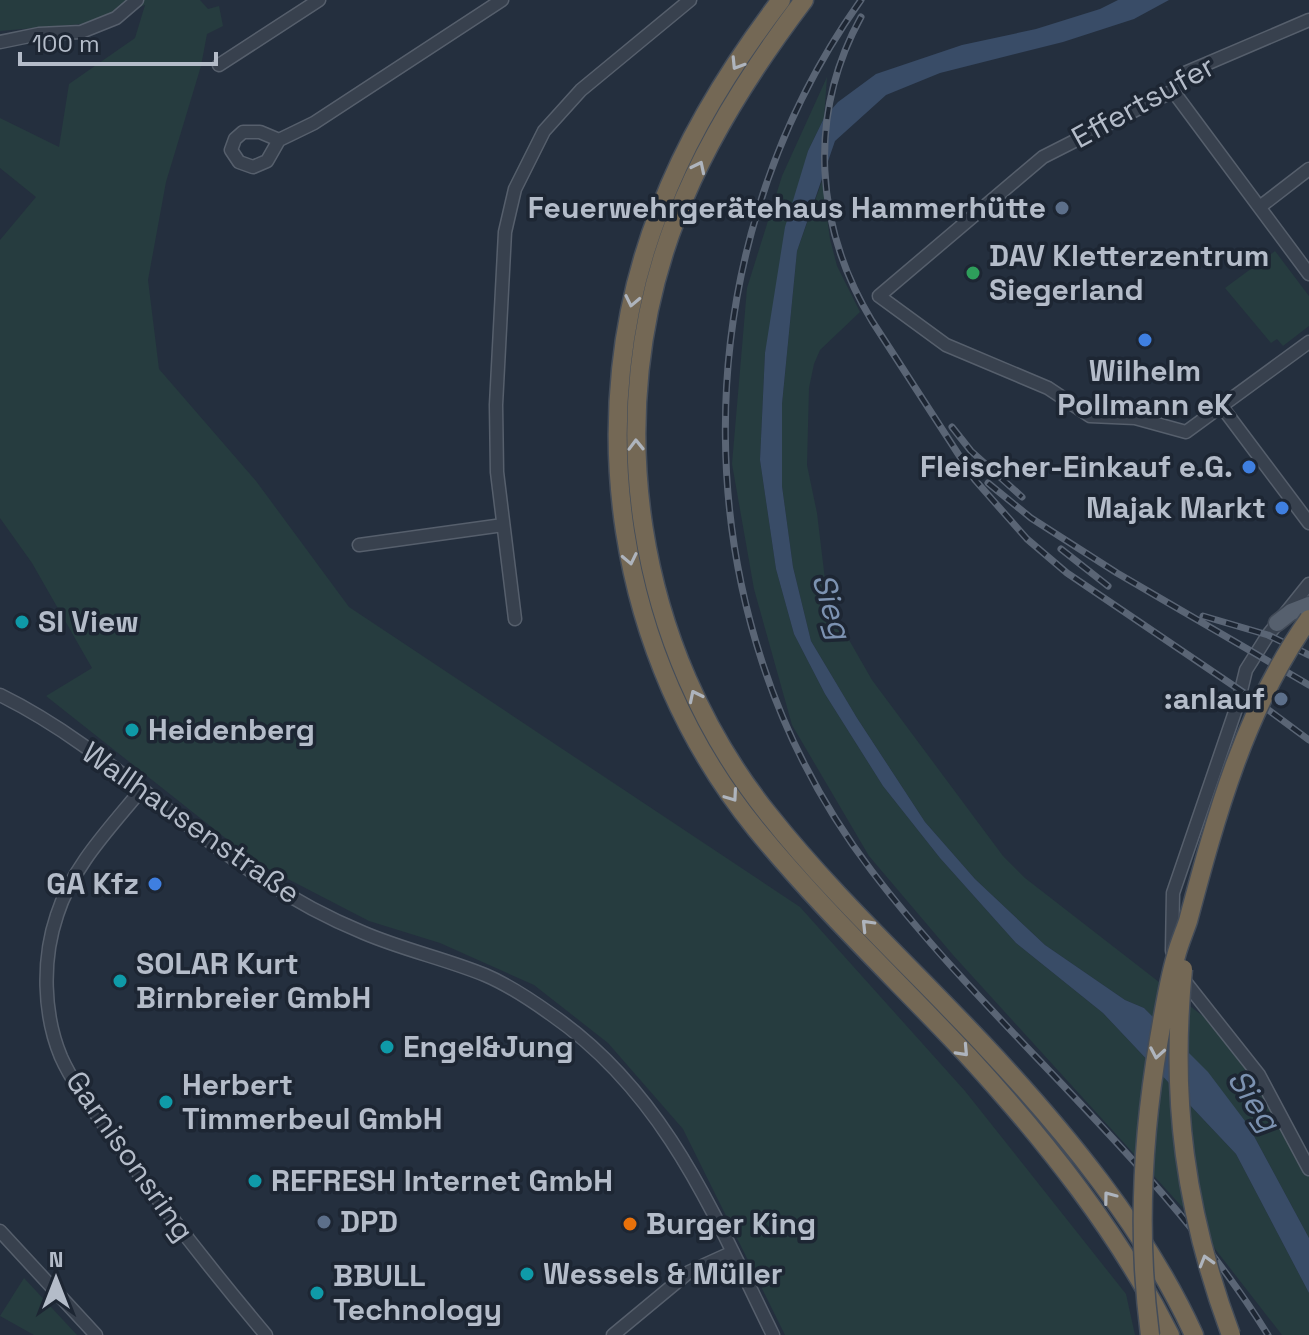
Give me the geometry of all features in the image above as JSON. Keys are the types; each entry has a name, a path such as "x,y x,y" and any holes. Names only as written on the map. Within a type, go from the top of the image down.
{"highway":[{"path":"781,0 740,59 692,140 664,198 647,246 628,320 619,384 617,435 622,512 646,625 674,696 710,764 739,807 780,857 916,988 984,1045 1068,1143 1133,1228 1194,1335"},
{"path":"804,0 755,69 708,148 664,251 646,324 637,398 640,510 654,583 668,631 691,689 726,755 769,816 1047,1147 1118,1244 1170,1335"},
{"path":"1150,1335 1142,1228 1148,1109 1169,987 1196,882 1249,728 1282,660 1309,619"},
{"path":"1187,923 1176,1046 1181,1132 1202,1248 1231,1335"}],"main road":[{"path":"1277,623 1291,612 1309,605"}],"street":[{"path":"0,42 39,34 81,32 116,18 137,0"},
{"path":"219,65 319,0"},
{"path":"279,140 314,123 502,0"},
{"path":"515,619 497,472 496,405 505,232 515,189 544,131 581,90 690,0"},
{"name":"Effertsufer","path":"1222,407 1186,432 1135,418 1090,416 1048,388 946,345 879,296 1043,157 1173,91 1185,73 1309,20"},
{"path":"1173,91 1309,274"},
{"path":"1261,206 1309,169"},
{"path":"1309,342 1222,407 1309,523"},
{"path":"359,545 503,525"},
{"path":"1309,584 1277,623 1246,670 1238,703 1173,893 1172,951 1186,985 1259,1075 1309,1169"},
{"name":"Wallhausenstraße","path":"0,695 48,720 263,880 364,933 485,975 525,996 572,1029 612,1063 674,1142 773,1335"},
{"name":"Garnisonsring","path":"141,790 79,870 57,914 47,964 53,1031 61,1058 90,1105 152,1193 266,1335"},
{"path":"0,1231 96,1335"},
{"path":"613,1335 689,1272 733,1252"}],"green space":[{"path":"0,0 200,0 208,9 219,6 223,26 207,34 201,66 166,182 148,280 159,369 256,481 349,607 800,907 965,1091 1126,1294 1135,1335 785,1335 683,1129 608,1043 534,985 440,943 369,921 257,863 46,696 92,668 32,563 0,518 0,240 36,197 0,168 0,118 59,147 69,84 135,38 145,5 93,23 0,31"},
{"path":"827,77 824,118 808,151 765,353 760,460 776,569 794,634 825,694 883,786 940,858 1016,943 1103,1013 1236,1154 1309,1293 1309,1335 1282,1335 1184,1209 953,955 869,856 792,725 754,589 732,464 747,288 782,176"},
{"path":"822,181 837,266 860,312 820,350 809,388 807,465 817,513 826,588 837,619 872,680 1003,856 1025,878 1226,1034 1259,1075 1309,1169 1309,1238 1248,1125 1144,1008 1125,1000 1045,945 975,879 925,822 811,641 793,567 782,486 782,404 797,251"},
{"path":"1275,251 1309,296 1309,326 1283,346 1277,339 1271,343 1225,288"},
{"path":"24,1278 77,1335 34,1335 0,1316"}],"water":[{"path":"1118,0 1169,0 1134,19 1063,42 940,73 886,95 835,141 797,251 782,404 782,486 793,567 811,641 925,822 975,879 1045,945 1125,1000 1144,1008 1208,1072 1248,1125 1309,1238 1309,1293 1236,1154 1103,1013 1016,943 940,858 883,786 825,694 794,634 776,569 760,460 765,353 785,227 808,151 824,118 838,102 876,74 962,45 1036,29 1100,9"}],"railway":[{"path":"861,0 801,101 758,208 733,321 725,436 735,551 763,664 808,771 871,870 970,987 1178,1212 1225,1272 1268,1335"},
{"path":"861,17 844,54 832,93 826,131 825,170 829,209 839,248 853,285 872,321 975,480 1027,539 1067,573 1309,740"},
{"path":"952,427 971,451 1022,497"},
{"path":"988,483 1031,518 1117,573 1309,685"},
{"path":"1061,549 1108,586"},
{"path":"1203,616 1268,635 1309,655"}],"place":[{"name":"Feuerwehrgerätehaus Hammerhütte","path":"1062,208"},
{"name":"DAV Kletterzentrum Siegerland","path":"973,273"},
{"name":"Wilhelm Pollmann eK","path":"1145,340"},
{"name":"Fleischer-Einkauf e.G.","path":"1249,467"},
{"name":"Majak Markt","path":"1282,508"},
{"name":"SI View","path":"22,622"},
{"name":":anlauf","path":"1281,699"},
{"name":"Heidenberg","path":"132,730"},
{"name":"GA Kfz","path":"155,884"},
{"name":"SOLAR Kurt Birnbreier GmbH","path":"120,981"},
{"name":"Engel&Jung","path":"387,1047"},
{"name":"Herbert Timmerbeul GmbH","path":"166,1102"},
{"name":"REFRESH Internet GmbH","path":"255,1181"},
{"name":"DPD","path":"324,1222"},
{"name":"Burger King","path":"630,1224"},
{"name":"Wessels & Müller","path":"527,1274"},
{"name":"BBULL Technology","path":"317,1293"}],"water label":[{"name":"Sieg","path":"832,606"},
{"name":"Sieg","path":"1254,1100"}]}
